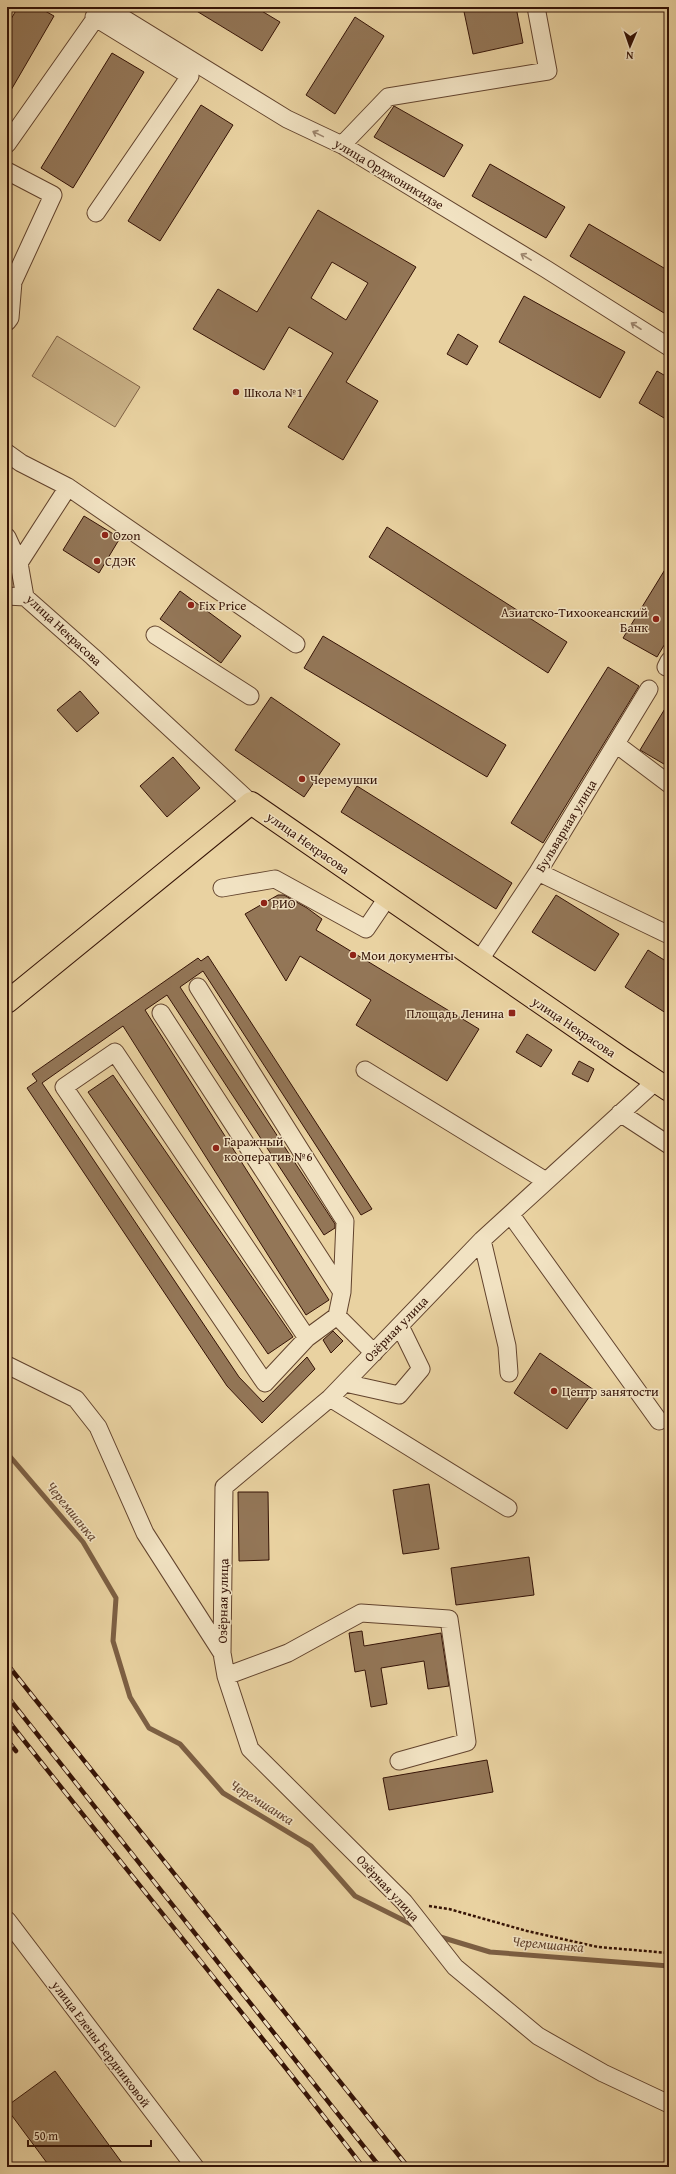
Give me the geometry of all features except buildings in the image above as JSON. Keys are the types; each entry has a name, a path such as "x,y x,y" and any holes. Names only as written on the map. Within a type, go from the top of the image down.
{"main road":[{"name":"улица Некрасова","path":"251,803 479,961 663,1085"},
{"path":"7,1002 251,803"}],"street":[{"path":"342,145 388,97 548,71 536,7"},
{"path":"7,144 101,10 190,76 96,213"},
{"name":"улица Орджоникидзе","path":"101,10 264,103 287,119 342,145 546,269 669,347"},
{"path":"7,171 53,195 13,282 10,318 7,322"},
{"path":"7,453 22,463 68,487 296,644"},
{"path":"19,563 68,487"},
{"name":"улица Некрасова","path":"7,537 19,563 25,597 251,803"},
{"path":"7,596 25,597"},
{"path":"155,636 250,696"},
{"name":"Бульварная улица","path":"479,961 538,872 649,689"},
{"path":"616,744 669,784"},
{"path":"538,872 667,934 669,931"},
{"path":"222,888 275,879 366,929 387,898"},
{"path":"198,987 345,1221 342,1292 337,1316 307,1338 265,1382 64,1087 115,1052 307,1338"},
{"path":"162,1013 342,1292"},
{"path":"366,1070 546,1181"},
{"name":"Озёрная улица","path":"663,1085 620,1113 511,1215 482,1240 330,1398 224,1487 222,1653 226,1676 250,1749 404,1902 455,1967 538,2036 603,2073 669,2104"},
{"path":"620,1113 669,1145"},
{"path":"511,1215 659,1421"},
{"path":"482,1240 507,1346 509,1373"},
{"path":"337,1316 374,1353"},
{"path":"345,1383 399,1395 421,1369 400,1326"},
{"path":"7,1365 76,1399 98,1427 145,1533 222,1653"},
{"path":"330,1398 508,1508"},
{"path":"226,1676 288,1653 361,1613 449,1619 466,1742 399,1761"},
{"name":"улица Елены Бердниковой","path":"7,1920 195,2167"}],"path":[{"path":"404,1902 449,1909 527,1931 598,1947 669,1953"}],"shaded area":[{"path":"57,336 140,387 115,427 32,376"}],"waterway":[{"name":"Черемшанка","path":"7,1453 83,1542 116,1598 113,1641 130,1697 149,1728 180,1744 223,1793 311,1846 355,1896 415,1926"},
{"name":"Черемшанка","path":"437,1936 490,1952 669,1966"}],"railway":[{"path":"7,1664 408,2167"},
{"path":"7,1696 380,2167"},
{"path":"7,1719 275,2054 363,2167"},
{"path":"7,1740 16,1751"}],"place":[{"name":"Школа №1","path":"236,392"},
{"name":"Ozon","path":"105,535"},
{"name":"СДЭК","path":"97,561"},
{"name":"Fix Price","path":"191,605"},
{"name":"Азиатско-Тихоокеанский Банк","path":"656,619"},
{"name":"Черемушки","path":"302,779"},
{"name":"РИО","path":"264,903"},
{"name":"Мои документы","path":"353,955"},
{"name":"Площадь Ленина","path":"512,1013"},
{"name":"Гаражный кооператив №6","path":"216,1148"},
{"name":"Центр занятости","path":"554,1391"}]}
